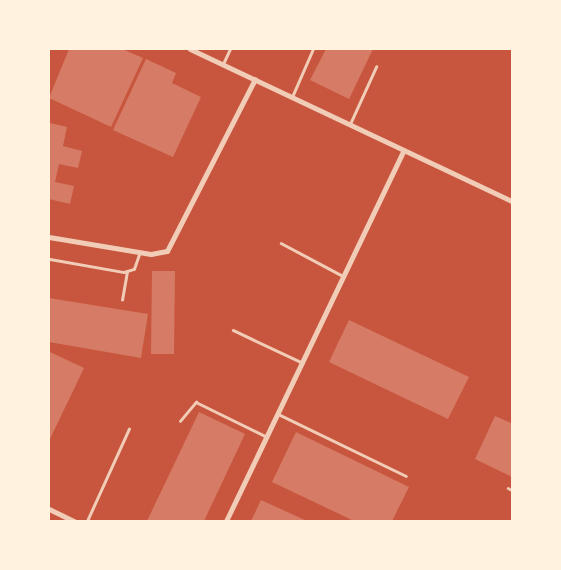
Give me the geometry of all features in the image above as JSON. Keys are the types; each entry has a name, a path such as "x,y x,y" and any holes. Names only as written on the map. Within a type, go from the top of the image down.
{"street":[{"path":"190,49 512,201"},
{"path":"49,237 159,254 175,243 255,79"},
{"path":"226,521 404,150"},
{"path":"49,509 74,521"}],"lane":[{"path":"223,64 230,49"},
{"path":"292,97 314,49"},
{"path":"350,124 376,67"},
{"path":"281,243 343,276"},
{"path":"50,259 128,271 136,266 140,252"},
{"path":"122,300 128,271"},
{"path":"233,330 302,362"},
{"path":"180,421 196,402 266,437"},
{"path":"278,414 406,476"},
{"path":"86,521 129,429"},
{"path":"508,488 512,490"}],"building":[{"path":"69,49 122,49 143,58 111,127 49,98"},
{"path":"326,49 373,49 349,99 310,80"},
{"path":"146,59 176,73 172,83 201,97 173,157 113,130"},
{"path":"50,123 67,127 63,146 82,151 78,168 59,164 55,182 74,186 70,204 49,199"},
{"path":"152,271 175,271 174,354 151,354"},
{"path":"49,298 148,314 141,358 49,342"},
{"path":"349,320 469,377 448,419 329,362"},
{"path":"50,352 84,368 49,441 49,354"},
{"path":"199,412 245,434 204,521 147,521"},
{"path":"495,416 511,423 512,419 512,477 475,459"},
{"path":"296,432 409,487 392,521 354,521 272,482"},
{"path":"261,500 307,521 251,521"}]}
